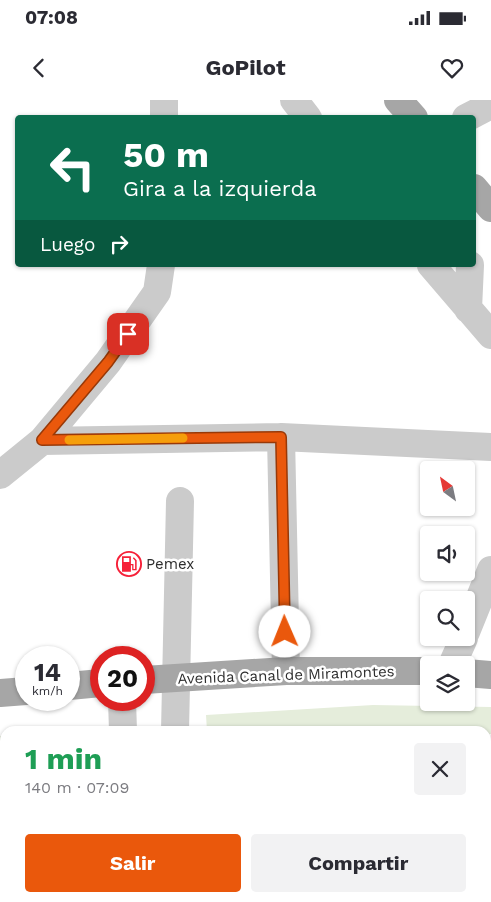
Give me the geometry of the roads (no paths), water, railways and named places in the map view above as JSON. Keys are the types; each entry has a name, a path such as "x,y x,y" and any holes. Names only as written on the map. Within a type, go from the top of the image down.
{"main road":[{"path":"398,100 411,115"},
{"path":"476,190 491,208"},
{"name":"Avenida Canal de Miramontes","path":"155,679 286,672 420,671"},
{"path":"475,674 491,675"},
{"path":"0,693 15,692"}],"street":[{"path":"164,100 164,115"},
{"path":"294,100 306,115"},
{"path":"472,115 491,105"},
{"path":"0,475 42,440 108,362 157,292 161,267"},
{"path":"433,267 491,335"},
{"path":"468,309 470,267"},
{"path":"42,440 281,437 491,448"},
{"path":"281,437 286,672"},
{"path":"175,726 180,501"},
{"path":"475,610 491,570"},
{"path":"122,711 123,726"}],"place":[{"name":"Pemex","path":"129,564"}]}
